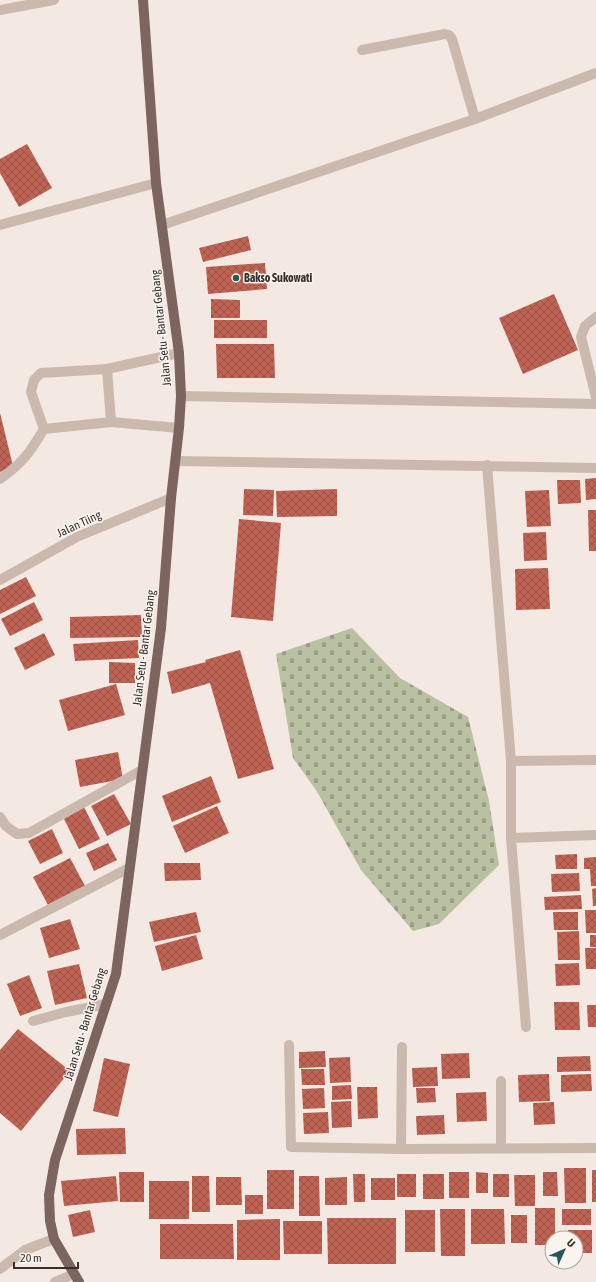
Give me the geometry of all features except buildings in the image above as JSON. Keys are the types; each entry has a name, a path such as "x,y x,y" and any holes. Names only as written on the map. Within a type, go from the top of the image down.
{"main road":[{"name":"Jalan Setu - Bantar Gebang","path":"76,1278 54,1239 50,1221 49,1195 55,1160 116,974 160,628 180,428 181,396 179,352 156,183 143,0"}],"street":[{"path":"0,10 54,0"},
{"path":"362,50 445,34 449,35 452,39 475,119"},
{"path":"162,225 475,119 596,73"},
{"path":"0,225 156,183"},
{"path":"596,317 585,326 581,337 596,397"},
{"path":"44,429 31,392 34,380 41,373 107,368 179,352"},
{"path":"107,368 111,422"},
{"path":"181,396 596,404"},
{"path":"44,429 111,422 180,428"},
{"path":"0,479 16,468 29,454 44,429"},
{"path":"176,461 596,468"},
{"path":"487,465 511,761 511,838 526,1027"},
{"name":"Jalan Tiing","path":"0,580 77,537 172,498"},
{"path":"511,761 596,760"},
{"path":"0,817 6,826 17,834 29,833 142,770"},
{"path":"511,838 596,835"},
{"path":"0,935 129,868"},
{"path":"33,1021 66,1012 106,1004"},
{"path":"289,1045 291,1147 401,1149 596,1148"},
{"path":"401,1149 402,1047"},
{"path":"501,1081 501,1148"},
{"path":"0,1269 25,1250 54,1239"},
{"path":"55,1282 76,1278"}],"green space":[{"path":"352,628 400,678 468,717 489,801 499,865 439,924 413,931 361,870 316,790 293,758 276,654"}],"place":[{"name":"Bakso Sukowati","path":"236,278"}]}
